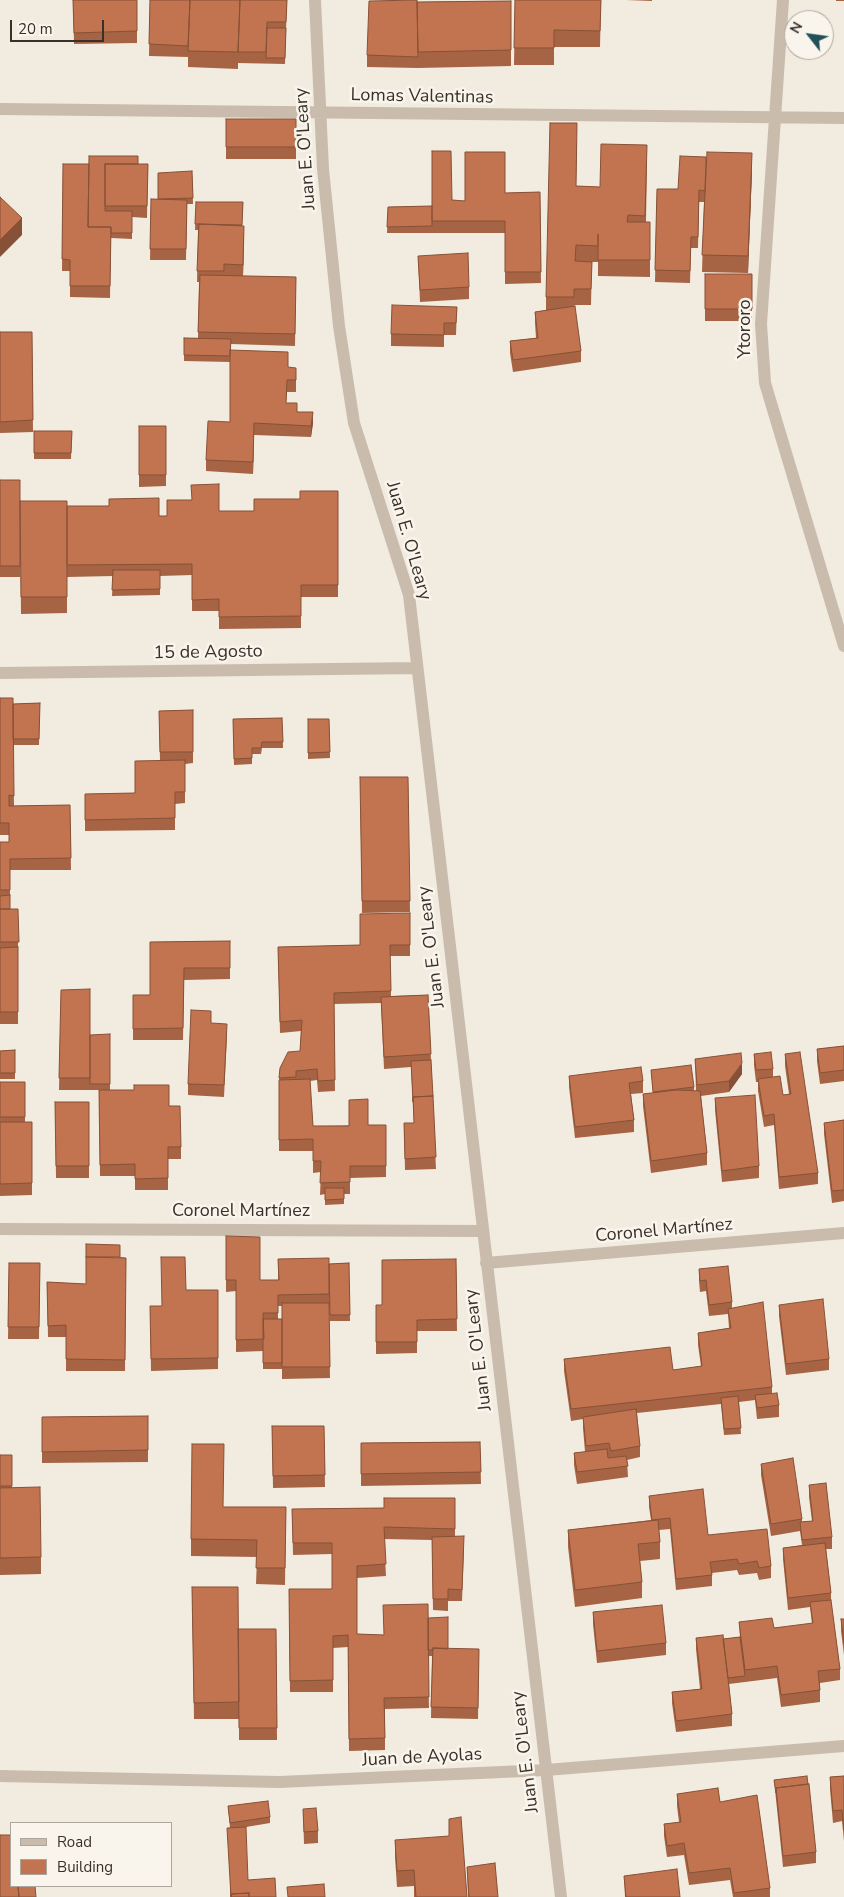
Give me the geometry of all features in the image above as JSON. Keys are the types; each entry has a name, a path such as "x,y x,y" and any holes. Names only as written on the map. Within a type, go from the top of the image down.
{"street":[{"name":"Juan E. O'Leary","path":"315,0 323,169 338,326 354,423 409,595 561,1897"},
{"name":"Ytororo","path":"784,0 761,324 765,383 844,646"},
{"name":"Lomas Valentinas","path":"0,109 844,118"},
{"name":"15 de Agosto","path":"0,673 417,668"},
{"name":"Coronel Martínez","path":"0,1230 482,1230"},
{"name":"Coronel Martínez","path":"486,1263 844,1234"},
{"name":"Juan de Ayolas","path":"0,1776 279,1782 546,1770 844,1746"}],"building":[{"path":"73,0 137,0 137,31 74,33"},
{"path":"150,0 190,0 188,46 149,44"},
{"path":"190,0 240,0 238,52 188,51"},
{"path":"240,0 287,0 286,22 267,22 266,52 238,52"},
{"path":"417,0 418,57 367,55 369,1"},
{"path":"515,0 601,0 600,31 554,30 554,48 514,48"},
{"path":"511,1 511,50 418,52 417,2"},
{"path":"267,28 286,28 285,58 266,58"},
{"path":"226,119 296,119 296,147 226,147"},
{"path":"550,123 577,123 576,186 600,187 601,144 647,145 645,216 628,215 627,222 650,222 650,260 598,260 598,246 576,245 575,261 592,262 591,289 574,289 574,297 546,297"},
{"path":"432,151 451,151 452,200 465,201 465,152 505,152 505,193 540,192 541,272 505,272 505,221 432,221"},
{"path":"707,152 752,153 748,256 702,255"},
{"path":"89,156 138,156 138,164 105,164 105,211 132,211 132,233 111,233 111,227 88,227"},
{"path":"680,156 706,157 705,191 699,190 698,237 691,237 690,271 655,270 657,189 678,189"},
{"path":"63,164 89,164 88,227 111,227 110,286 70,286 70,260 62,259"},
{"path":"105,164 148,164 147,206 105,206"},
{"path":"192,171 193,198 158,199 158,173"},
{"path":"0,197 22,218 0,240"},
{"path":"151,199 187,200 186,249 150,249"},
{"path":"196,202 243,202 242,225 195,224"},
{"path":"432,206 432,226 387,227 388,207"},
{"path":"199,224 244,226 243,265 224,264 224,271 197,271"},
{"path":"468,253 469,287 420,290 418,256"},
{"path":"705,274 752,274 752,309 705,309"},
{"path":"200,275 296,277 295,334 198,332"},
{"path":"392,305 457,307 456,323 444,323 444,335 391,334"},
{"path":"575,306 581,351 513,360 510,341 538,338 535,312"},
{"path":"0,332 32,332 33,420 0,422"},
{"path":"184,338 231,339 230,356 184,355"},
{"path":"230,350 288,352 288,367 296,368 296,380 287,380 286,403 297,403 297,412 313,412 311,426 254,423 253,462 206,460 208,421 230,422"},
{"path":"139,426 166,426 166,475 139,475"},
{"path":"34,431 72,431 71,453 34,453"},
{"path":"0,480 20,480 20,566 0,566"},
{"path":"219,484 219,511 254,511 254,499 300,499 300,491 338,491 338,585 301,585 301,616 219,617 219,599 192,600 192,564 67,565 67,506 109,506 109,499 159,498 159,516 167,516 167,500 192,500 191,485"},
{"path":"20,501 67,501 67,597 21,597"},
{"path":"113,570 160,570 160,589 112,590"},
{"path":"0,698 13,698 14,796 9,795 9,806 70,805 71,858 10,859 10,890 0,890 0,842 9,842 9,823 0,823"},
{"path":"40,703 39,739 13,739 13,704"},
{"path":"193,710 193,752 160,752 159,711"},
{"path":"282,718 283,742 262,742 261,748 252,748 252,758 234,759 233,719"},
{"path":"308,719 329,719 330,752 308,753"},
{"path":"185,760 185,792 175,792 175,818 85,820 85,794 135,793 135,761"},
{"path":"360,777 408,777 410,901 362,901"},
{"path":"10,895 10,909 0,909 0,896"},
{"path":"0,909 18,909 19,942 0,942"},
{"path":"410,913 410,945 390,945 391,991 334,993 335,1080 318,1081 317,1069 296,1071 296,1077 279,1078 280,1068 288,1052 300,1051 302,1020 280,1022 278,947 360,945 360,914"},
{"path":"230,941 230,968 184,968 183,1028 133,1029 133,995 150,995 150,942"},
{"path":"18,947 18,1012 0,1012 0,948"},
{"path":"90,989 90,1078 59,1078 61,990"},
{"path":"428,995 431,1054 384,1057 381,997"},
{"path":"191,1010 211,1011 211,1023 227,1024 224,1085 188,1084"},
{"path":"110,1034 110,1084 90,1084 90,1035"},
{"path":"844,1046 844,1070 820,1073 817,1049"},
{"path":"15,1050 15,1073 0,1073 0,1051"},
{"path":"771,1052 773,1069 756,1070 754,1054"},
{"path":"800,1052 818,1173 779,1177 774,1114 764,1116 758,1079 780,1076 783,1095 791,1094 785,1054"},
{"path":"741,1053 742,1063 729,1081 697,1085 695,1059"},
{"path":"431,1060 433,1096 413,1097 413,1102 411,1061"},
{"path":"691,1065 694,1087 653,1092 651,1070"},
{"path":"641,1067 643,1081 629,1083 634,1120 575,1127 569,1076"},
{"path":"310,1079 313,1126 349,1126 349,1100 368,1099 368,1125 386,1125 386,1166 350,1166 350,1182 320,1183 321,1161 313,1161 313,1139 279,1140 279,1080"},
{"path":"0,1082 25,1082 25,1117 0,1117"},
{"path":"134,1085 169,1085 169,1106 180,1106 181,1147 168,1147 168,1178 135,1179 135,1164 100,1165 99,1090 134,1090"},
{"path":"676,1090 700,1091 707,1153 651,1161 643,1094"},
{"path":"755,1095 759,1166 722,1171 715,1098"},
{"path":"433,1096 436,1157 405,1159 404,1123 414,1123 413,1097"},
{"path":"55,1102 89,1102 89,1166 56,1166"},
{"path":"844,1120 844,1190 832,1191 824,1123"},
{"path":"0,1122 32,1122 32,1183 0,1184"},
{"path":"325,1188 344,1188 344,1199 325,1200"},
{"path":"226,1236 260,1237 260,1280 279,1280 278,1259 329,1258 329,1294 278,1295 278,1313 263,1313 264,1339 236,1340 236,1280 226,1280"},
{"path":"86,1244 120,1245 120,1257 86,1257"},
{"path":"86,1257 126,1258 125,1360 66,1359 66,1325 48,1326 47,1282 86,1284"},
{"path":"161,1257 185,1257 186,1290 218,1290 218,1358 151,1359 150,1306 162,1306"},
{"path":"456,1259 457,1319 417,1320 417,1342 376,1342 376,1305 382,1305 382,1260"},
{"path":"9,1263 40,1263 39,1327 8,1327"},
{"path":"349,1263 350,1315 330,1315 329,1264"},
{"path":"728,1266 732,1302 709,1305 706,1280 700,1281 699,1269"},
{"path":"823,1299 829,1359 786,1364 779,1305"},
{"path":"763,1302 772,1387 571,1409 564,1359 670,1347 673,1370 702,1366 698,1333 731,1328 728,1309"},
{"path":"282,1303 329,1303 330,1367 282,1367"},
{"path":"263,1319 282,1319 282,1363 263,1363"},
{"path":"777,1393 779,1405 757,1408 755,1395"},
{"path":"738,1396 741,1428 724,1429 721,1398"},
{"path":"636,1409 640,1446 611,1451 609,1443 586,1446 583,1417"},
{"path":"148,1416 148,1450 42,1452 42,1417"},
{"path":"272,1426 324,1426 325,1475 273,1476"},
{"path":"480,1442 481,1472 361,1474 361,1443"},
{"path":"192,1444 224,1444 223,1507 286,1507 285,1568 256,1568 257,1540 191,1539"},
{"path":"607,1449 608,1458 626,1456 628,1466 577,1472 574,1453"},
{"path":"0,1455 12,1455 12,1486 0,1486"},
{"path":"793,1458 802,1519 771,1524 761,1464"},
{"path":"826,1483 832,1537 802,1540 800,1522 813,1521 809,1485"},
{"path":"40,1487 41,1557 0,1558 0,1488"},
{"path":"703,1489 708,1535 767,1529 771,1566 759,1568 757,1561 739,1564 737,1559 710,1562 712,1575 676,1579 670,1518 652,1520 649,1496"},
{"path":"384,1498 455,1498 455,1529 384,1527 386,1564 357,1566 357,1634 384,1635 383,1605 428,1604 429,1697 384,1698 385,1738 349,1739 348,1635 333,1636 333,1680 290,1681 289,1589 332,1589 332,1543 293,1543 292,1509 384,1508"},
{"path":"658,1520 660,1542 638,1544 642,1582 575,1590 568,1530"},
{"path":"464,1536 462,1590 448,1589 448,1599 433,1599 432,1537"},
{"path":"825,1543 831,1593 788,1598 783,1548"},
{"path":"192,1587 238,1587 239,1702 194,1703"},
{"path":"831,1600 840,1669 818,1671 820,1690 781,1695 777,1666 745,1670 739,1622 772,1618 774,1628 813,1623 810,1602"},
{"path":"662,1605 666,1643 597,1651 593,1612"},
{"path":"448,1617 448,1649 433,1648 433,1650 428,1650 428,1618"},
{"path":"841,1619 844,1619 844,1644"},
{"path":"238,1629 276,1629 277,1728 239,1728"},
{"path":"723,1635 732,1714 676,1721 672,1692 702,1689 696,1638"},
{"path":"740,1637 745,1676 728,1678 723,1639"},
{"path":"433,1648 479,1649 478,1708 431,1707"},
{"path":"807,1776 808,1784 776,1788 776,1793 774,1780"},
{"path":"844,1776 844,1830 842,1810 833,1811 830,1777"},
{"path":"809,1784 816,1852 783,1856 776,1788"},
{"path":"718,1788 720,1802 757,1795 770,1888 734,1893 730,1868 689,1873 684,1843 667,1846 664,1824 681,1822 677,1794"},
{"path":"268,1801 270,1817 230,1823 228,1806"},
{"path":"316,1808 318,1831 304,1832 303,1809"},
{"path":"461,1817 467,1897 416,1897 414,1870 397,1871 395,1840 449,1836 449,1819"},
{"path":"246,1827 248,1880 275,1878 276,1897 249,1897 249,1893 231,1894 231,1897 227,1828"},
{"path":"0,1835 10,1835 10,1887 18,1887 19,1897 0,1897"},
{"path":"495,1863 498,1897 469,1897 467,1867"},
{"path":"677,1869 680,1897 626,1897 624,1876"},
{"path":"324,1884 325,1897 288,1897 287,1887"},
{"path":"18,1887 35,1887 36,1897 19,1897"},
{"path":"249,1893 249,1897 231,1897 231,1894"}]}
